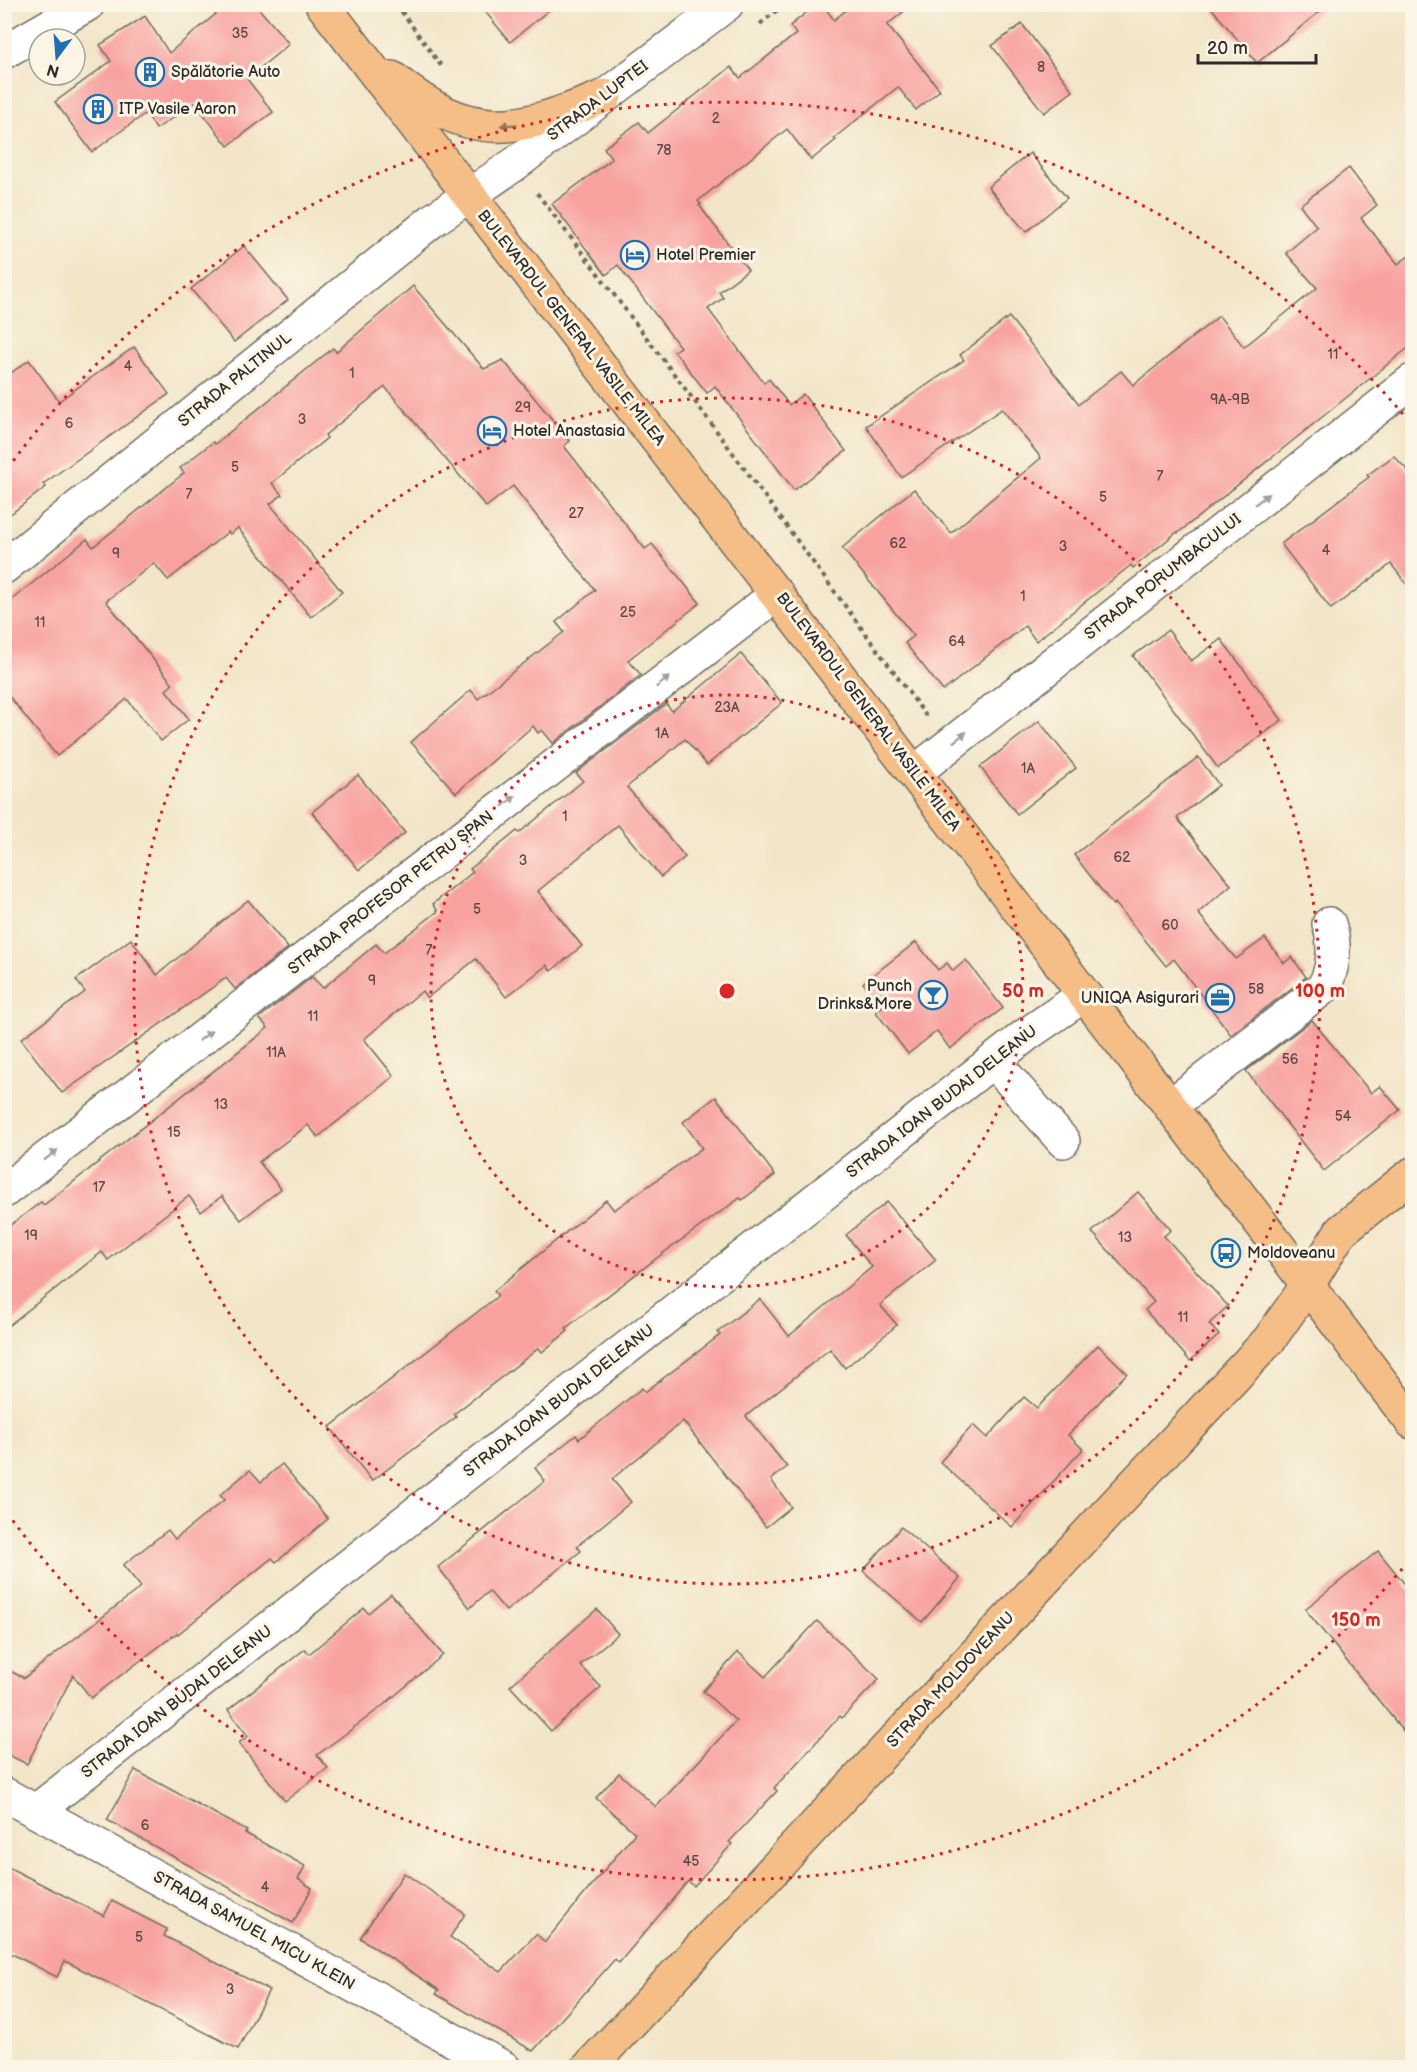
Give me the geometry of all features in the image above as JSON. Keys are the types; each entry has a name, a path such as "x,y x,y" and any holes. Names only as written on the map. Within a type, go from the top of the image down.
{"main road":[{"name":"BULEVARDUL GENERAL VASILE MILEA","path":"321,4 1256,1215 1307,1286 1413,1422"},
{"path":"356,48 406,90 435,109 459,119 487,126 525,124 557,116 605,96"},
{"name":"STRADA MOLDOVEANU","path":"588,2067 1269,1340 1307,1286 1341,1231 1413,1174"}],"street":[{"path":"4,52 88,4"},
{"name":"STRADA LUPTEI","path":"469,196 727,4"},
{"name":"STRADA PALTINUL","path":"4,567 433,220 469,196"},
{"name":"STRADA PORUMBACULUI","path":"914,773 1413,381"},
{"name":"STRADA PROFESOR PETRU ȘPAN","path":"4,1191 777,594"},
{"path":"1170,1106 1323,988 1328,980 1334,946 1334,937 1329,924"},
{"name":"STRADA IOAN BUDAI DELEANU","path":"36,1811 1026,1035 1084,994"},
{"path":"993,1061 1063,1141"},
{"name":"STRADA SAMUEL MICU KLEIN","path":"4,1794 504,2067"}],"path":[{"path":"396,4 448,75"},
{"path":"536,192 699,407 932,725"}],"building":[{"path":"228,4 255,4 289,44 247,79 273,112 228,146 195,103 156,129 146,113 92,152 55,102 75,87 87,87 87,79 111,61 100,45 145,16 169,53"},
{"path":"479,4 556,4 510,42"},
{"path":"817,4 822,4 834,20 853,4 913,4 887,25 940,90 916,110 898,87 834,138 836,140 811,160 787,129 698,201 748,270 719,292 723,298 708,309 764,383 769,379 789,405 803,394 846,451 794,490 715,386 707,393 674,351 680,347 618,265 606,275 552,204 612,159 604,148 639,122 648,133 731,67 740,78 796,34 790,26"},
{"path":"1208,4 1329,4 1257,63"},
{"path":"1022,24 1073,91 1044,113 992,46"},
{"path":"1030,153 1067,198 1026,232 988,187"},
{"path":"1349,168 1377,205 1361,218 1398,264 1413,253 1413,344 1178,533 1133,568 1131,565 1036,641 1025,626 943,691 905,643 914,636 842,548 914,489 951,533 1041,458 1002,409 901,477 866,426 964,360 960,355 1009,317 1079,404 1121,371 1133,385 1219,316 1244,347 1317,288 1286,253 1317,227 1300,205"},
{"path":"244,246 288,300 234,342 191,289"},
{"path":"413,286 484,369 503,360 570,441 564,446 645,549 652,544 700,603 628,660 641,675 553,743 542,730 538,733 533,726 456,793 411,742 471,690 478,699 564,632 556,622 595,590 513,486 486,507 385,387 325,435 327,438 272,483 282,495 270,504 342,592 311,617 238,528 230,534 228,532 168,580 154,563 106,601 173,684 166,690 189,719 161,741 127,699 57,756 4,690 4,606 87,539 93,547 184,473 180,468 213,442 215,444 333,348 336,352"},
{"path":"134,347 169,394 43,484 46,487 4,519 4,378 29,360 59,401"},
{"path":"1394,456 1413,476 1413,592 1391,564 1331,609 1281,544"},
{"path":"1168,630 1191,661 1221,639 1282,720 1218,768 1133,656"},
{"path":"741,654 782,703 707,765 685,739 627,787 685,857 661,877 618,825 538,891 582,946 551,971 547,965 506,997 476,959 427,998 422,991 364,1039 394,1076 318,1137 308,1125 259,1162 281,1189 241,1220 222,1196 201,1212 189,1196 108,1260 102,1252 4,1329 4,1230 41,1202 44,1205 268,1028 259,1018 312,977 323,988 376,944 384,953 438,911 433,904 473,872 470,869 583,781 576,773 666,704 672,711"},
{"path":"1039,721 1076,768 1017,814 980,767"},
{"path":"1198,757 1219,785 1177,818 1231,885 1198,913 1236,959 1265,938 1284,963 1292,957 1306,977 1231,1035 1174,959 1166,966 1115,903 1113,905 1074,855"},
{"path":"358,775 405,833 359,870 312,812"},
{"path":"248,900 288,948 235,989 226,978 62,1093 21,1039 85,992 76,980 131,939 157,975"},
{"name":"Punch Drinks&More","path":"916,942 938,970 947,963 953,971 966,960 1003,1008 950,1049 937,1031 908,1054 876,1012 882,1007 863,983"},
{"path":"1312,1020 1371,1093 1380,1086 1400,1110 1324,1171 1246,1071"},
{"path":"716,1097 775,1175 662,1254 566,1328 568,1331 542,1352 539,1348 454,1414 456,1417 372,1481 330,1427 498,1296 494,1291 606,1200 614,1210 702,1148 683,1122"},
{"path":"1138,1192 1171,1230 1164,1236 1228,1306 1209,1324 1219,1335 1190,1361 1145,1310 1154,1302 1092,1232"},
{"path":"887,1202 936,1260 880,1305 897,1325 845,1368 830,1349 746,1416 787,1467 771,1480 791,1507 766,1527 683,1421 612,1479 631,1502 577,1546 581,1551 506,1611 489,1591 470,1608 438,1567 545,1481 535,1468 576,1435 579,1439 642,1388 645,1392 720,1335 718,1332 760,1299 789,1336 872,1267 846,1235"},
{"path":"1098,1345 1127,1373 1068,1435 1083,1449 1012,1527 940,1462 973,1425 987,1438 1024,1397 1037,1408"},
{"path":"282,1464 328,1519 276,1562 272,1558 178,1634 91,1698 73,1675 27,1764 4,1753 4,1668 24,1678 141,1587 123,1565 168,1530 175,1539 224,1500 220,1495 250,1470 261,1482"},
{"path":"901,1527 960,1578 922,1622 863,1571"},
{"path":"1378,1551 1413,1594 1413,1743 1305,1609"},
{"path":"391,1594 443,1655 380,1708 317,1755 328,1768 285,1801 239,1743 248,1736 228,1710 305,1649 309,1654 364,1608 368,1613"},
{"path":"597,1609 618,1634 580,1665 601,1687 551,1731 510,1686"},
{"path":"817,1621 879,1679 842,1718 840,1716 774,1788 777,1791 729,1842 732,1844 694,1886 688,1881 619,1963 615,1959 533,2051 436,1994 439,1990 360,1938 404,1873 465,1914 450,1937 501,1972 536,1934 545,1942 635,1833 596,1798 619,1773 656,1807 736,1721 703,1691 738,1652 765,1677"},
{"path":"135,1770 247,1831 245,1833 305,1866 298,1879 312,1888 293,1923 107,1820"},
{"path":"4,1865 104,1916 112,1901 167,1929 164,1936 269,1990 238,2049 65,1961 57,1977 4,1950"}],"place":[{"name":"Spălătorie Auto","path":"150,72"},
{"name":"ITP Vasile Aaron","path":"98,109"},
{"name":"Hotel Premier","path":"635,255"},
{"name":"Hotel Anastasia","path":"492,431"},
{"name":"Punch Drinks&More","path":"933,995"},
{"name":"UNIQA Asigurari","path":"1220,998"},
{"name":"Moldoveanu","path":"1226,1253"}]}
